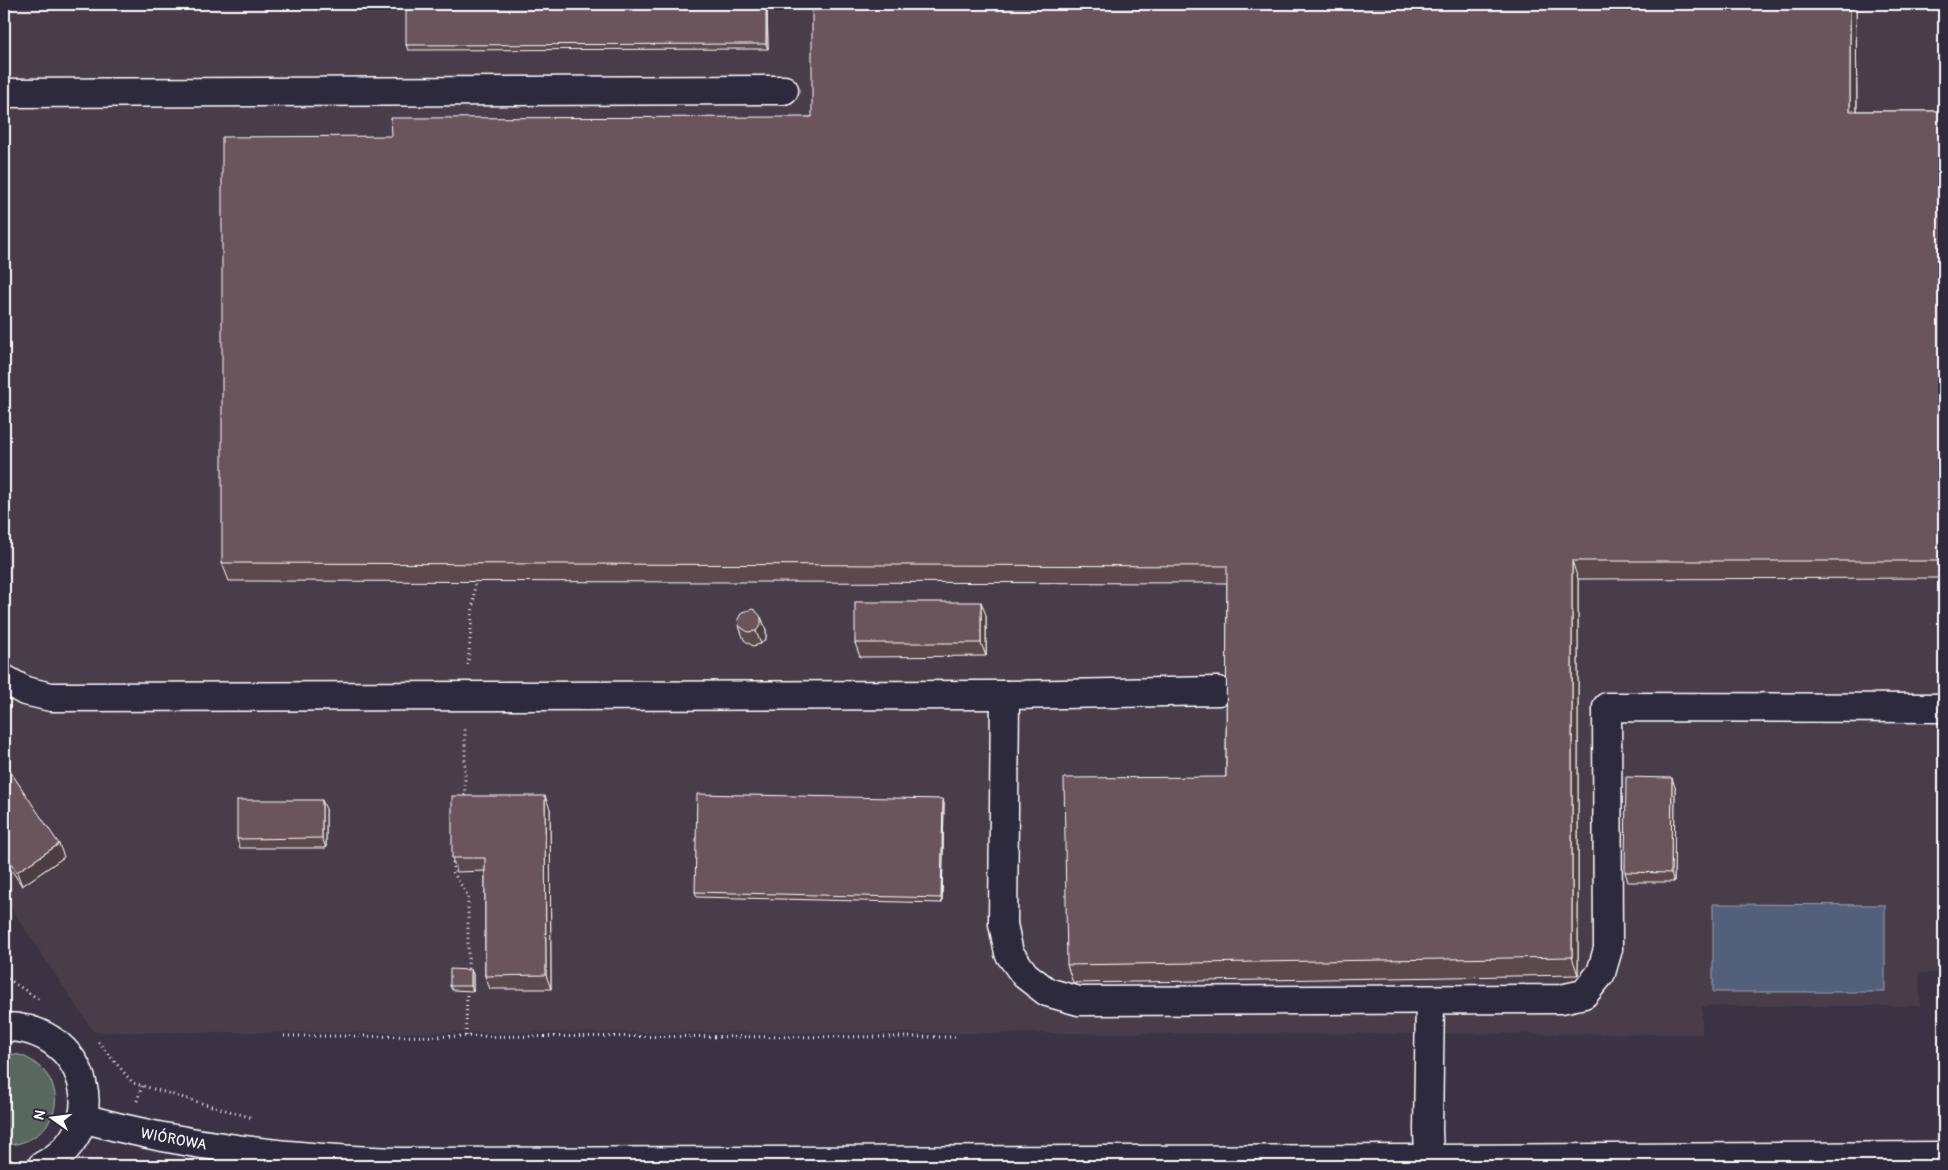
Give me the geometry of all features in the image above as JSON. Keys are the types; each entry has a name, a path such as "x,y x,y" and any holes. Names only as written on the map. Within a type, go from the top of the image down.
{"street":[{"path":"4,93 784,90"},
{"path":"4,679 25,690 51,697 1005,695 1218,691"},
{"path":"1005,695 1003,924 1009,953 1025,975 1048,992 1079,1001 1562,999 1584,994 1601,973 1608,949 1607,707 1944,708"},
{"path":"1429,1160 1430,1000"},
{"path":"4,1027 21,1027 43,1034 59,1045 74,1062 80,1074 84,1101 82,1118 71,1142 53,1160 42,1166"},
{"name":"WIÓROWA","path":"82,1118 128,1130 251,1152 324,1159 389,1162 1429,1160 1499,1163 1944,1156"}],"path":[{"path":"459,801 465,794 465,696 475,581"},
{"path":"453,853 453,872 468,896 468,972"},
{"path":"4,976 44,1003"},
{"path":"466,1036 467,993"},
{"path":"284,1036 958,1037"},
{"path":"97,1041 133,1083 253,1118"}],"shaded area":[{"path":"4,4 1944,4 1944,973 1919,973 1920,1006 1702,1006 1702,1034 94,1032 4,898"}],"green space":[{"path":"4,1054 22,1056 42,1069 51,1081 55,1095 55,1107 43,1130 32,1138 19,1143 4,1145"}],"water":[{"path":"1713,904 1885,905 1885,992 1713,992"}],"building":[{"path":"406,4 766,4 766,44 406,45"},
{"path":"812,4 1850,4 1850,111 1944,111 1944,561 1572,561 1572,957 1067,965 1064,778 1226,777 1227,566 222,563 222,137 392,136 391,118 812,117"},
{"path":"855,602 981,602 981,643 855,643"},
{"path":"753,609 761,617 761,625 756,631 748,632 739,626 738,619 742,612"},
{"path":"4,762 59,844 17,872 4,853"},
{"path":"1626,777 1672,778 1671,873 1625,872"},
{"path":"697,794 943,799 941,898 695,892"},
{"path":"452,796 545,796 546,975 485,976 485,858 452,858"},
{"path":"237,800 322,800 322,838 237,839"},
{"path":"450,969 471,970 471,986 450,986"}]}
